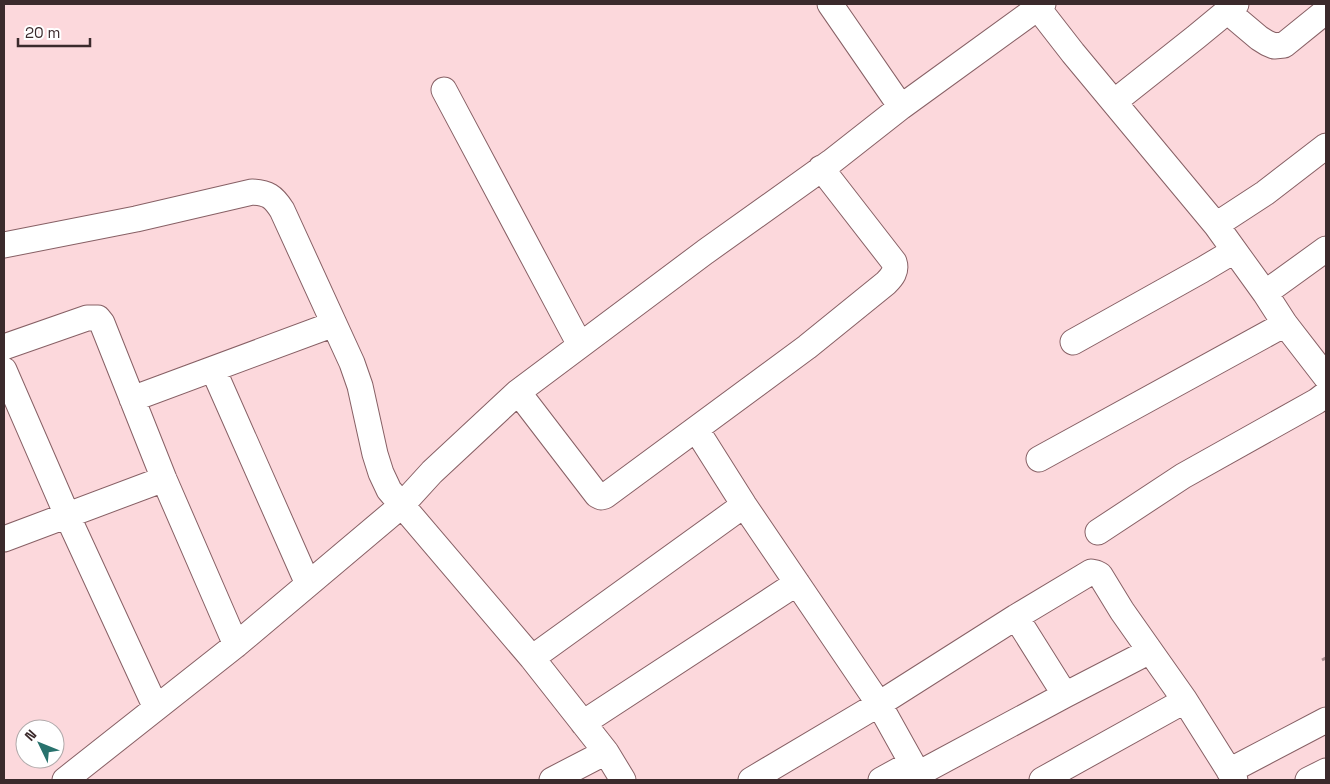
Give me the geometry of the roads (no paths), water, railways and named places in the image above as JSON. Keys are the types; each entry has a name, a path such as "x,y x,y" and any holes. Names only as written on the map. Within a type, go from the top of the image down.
{"street":[{"path":"830,4 900,107"},
{"path":"65,780 236,645 402,506 439,466 518,392 821,168 900,107 1040,6 1073,53 1216,225 1285,324 1326,377"},
{"path":"1114,102 1232,7 1259,38 1274,46 1284,45 1326,12"},
{"path":"444,90 580,345"},
{"path":"1216,225 1265,193 1326,146"},
{"path":"518,392 597,495 601,497 605,496 807,347 886,283 895,268 894,262 821,168"},
{"path":"4,245 136,219 252,192 271,196 282,210 352,363 360,386 381,473 389,490 532,658 606,752 623,780"},
{"path":"1265,293 1326,248"},
{"path":"1073,342 1234,250"},
{"path":"4,347 87,318 98,318 104,328 164,479 236,645"},
{"path":"132,399 334,324"},
{"path":"1039,459 1285,324"},
{"path":"213,369 308,584"},
{"path":"4,370 67,516 156,708"},
{"path":"1098,532 1183,476 1317,401 1326,394"},
{"path":"696,428 744,505 879,704 918,772"},
{"path":"4,540 164,479"},
{"path":"532,658 744,505"},
{"path":"751,780 879,704 1089,573 1096,573 1103,579 1122,611 1184,699 1232,776 1326,720"},
{"path":"583,723 797,582"},
{"path":"1016,617 1065,695"},
{"path":"881,780 918,772 1150,651"},
{"path":"1042,780 1177,705 1184,699"},
{"path":"552,780 606,752"},
{"path":"1308,780 1326,771"}]}
